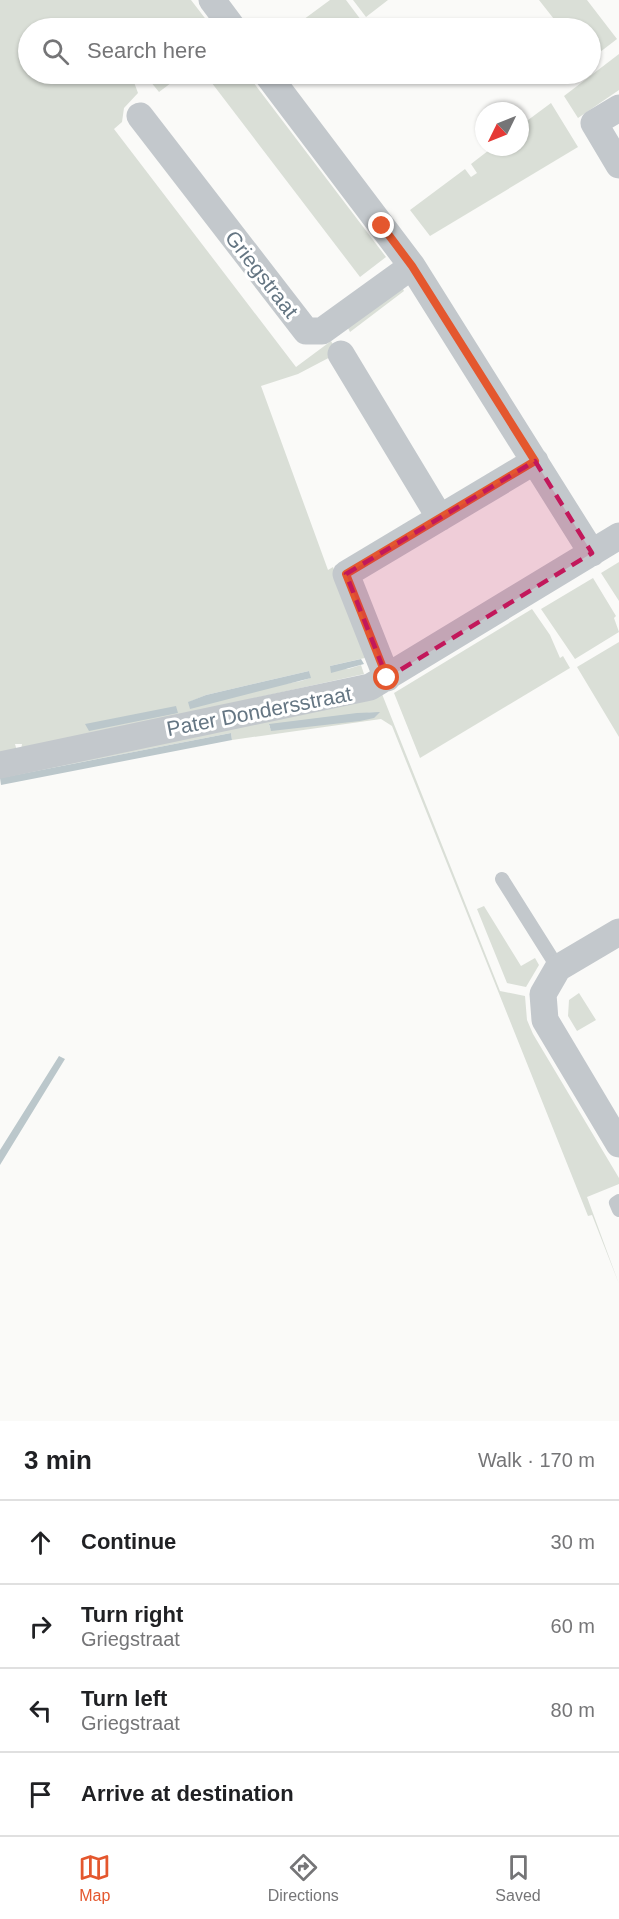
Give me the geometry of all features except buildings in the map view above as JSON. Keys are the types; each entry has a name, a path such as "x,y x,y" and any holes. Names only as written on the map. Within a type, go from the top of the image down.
{"street":[{"path":"212,0 226,18"},
{"path":"275,84 412,266 592,553"},
{"path":"619,108 594,123 619,165"},
{"name":"Griegstraat","path":"140,116 306,331 322,331 412,266"},
{"path":"341,354 440,518"},
{"path":"387,678 346,574 535,461"},
{"name":"Pater Dondersstraat","path":"0,765 362,690 387,678 619,536"},
{"path":"619,932 558,969 543,994 545,1020 619,1144"}],"lane":[{"path":"502,879 558,969"},
{"path":"619,1201 616,1203 619,1209"}],"highlighted area":[{"path":"535,461 592,553 387,678 346,574"}],"shaded area":[{"path":"0,0 191,0 205,18 18,18 18,84 135,84 138,93 124,108 122,122 114,129 296,367 331,341 338,353 298,374 261,386 328,570 333,567 369,657 330,666 348,669 361,665 364,674 21,750 22,744 15,744 17,751 0,755","holes":["309,671 310,678 189,702 206,695"]},
{"path":"330,0 346,0 360,18 306,18"},
{"path":"353,0 388,0 366,17"},
{"path":"539,0 587,0 601,18 553,18"},
{"path":"601,18 617,39 601,51"},
{"path":"619,54 619,90 578,118 564,96 580,84 601,84 601,68"},
{"path":"152,84 170,84 159,92"},
{"path":"213,84 255,84 386,257 360,277"},
{"path":"551,103 578,147 430,236 410,210 465,169 471,177 477,173 471,164 481,156 529,156 529,119"},
{"path":"402,287 404,291 350,332 348,328"},
{"path":"619,562 619,601 601,573"},
{"path":"593,578 616,616 614,618 619,632 575,659 541,609"},
{"path":"532,609 550,635 560,658 563,656 570,668 420,758 394,693"},
{"path":"619,642 619,737 577,667"},
{"path":"361,659 364,664 331,673 330,666"},
{"path":"309,671 311,678 190,709 188,702 206,695"},
{"path":"382,694 500,991 525,996 527,1020 533,1034 619,1178 619,1184 587,1197 619,1284 592,1215 588,1216 392,726 381,719 232,740 231,733 0,778 0,773","holes":["375,712 271,730 269,725"]},
{"path":"176,706 178,713 89,731 85,724"},
{"path":"380,712 374,718 360,721 271,731 269,724 357,713"},
{"path":"231,733 232,740 1,785 0,778"},
{"path":"484,906 521,966 535,958 539,965 526,987 507,983 477,909"},
{"path":"579,993 596,1020 577,1031 568,1016 569,1000"},
{"path":"59,1056 65,1059 0,1165 0,1150"}],"route":[{"path":"382,226 412,266 535,461 346,574 387,678"}]}
